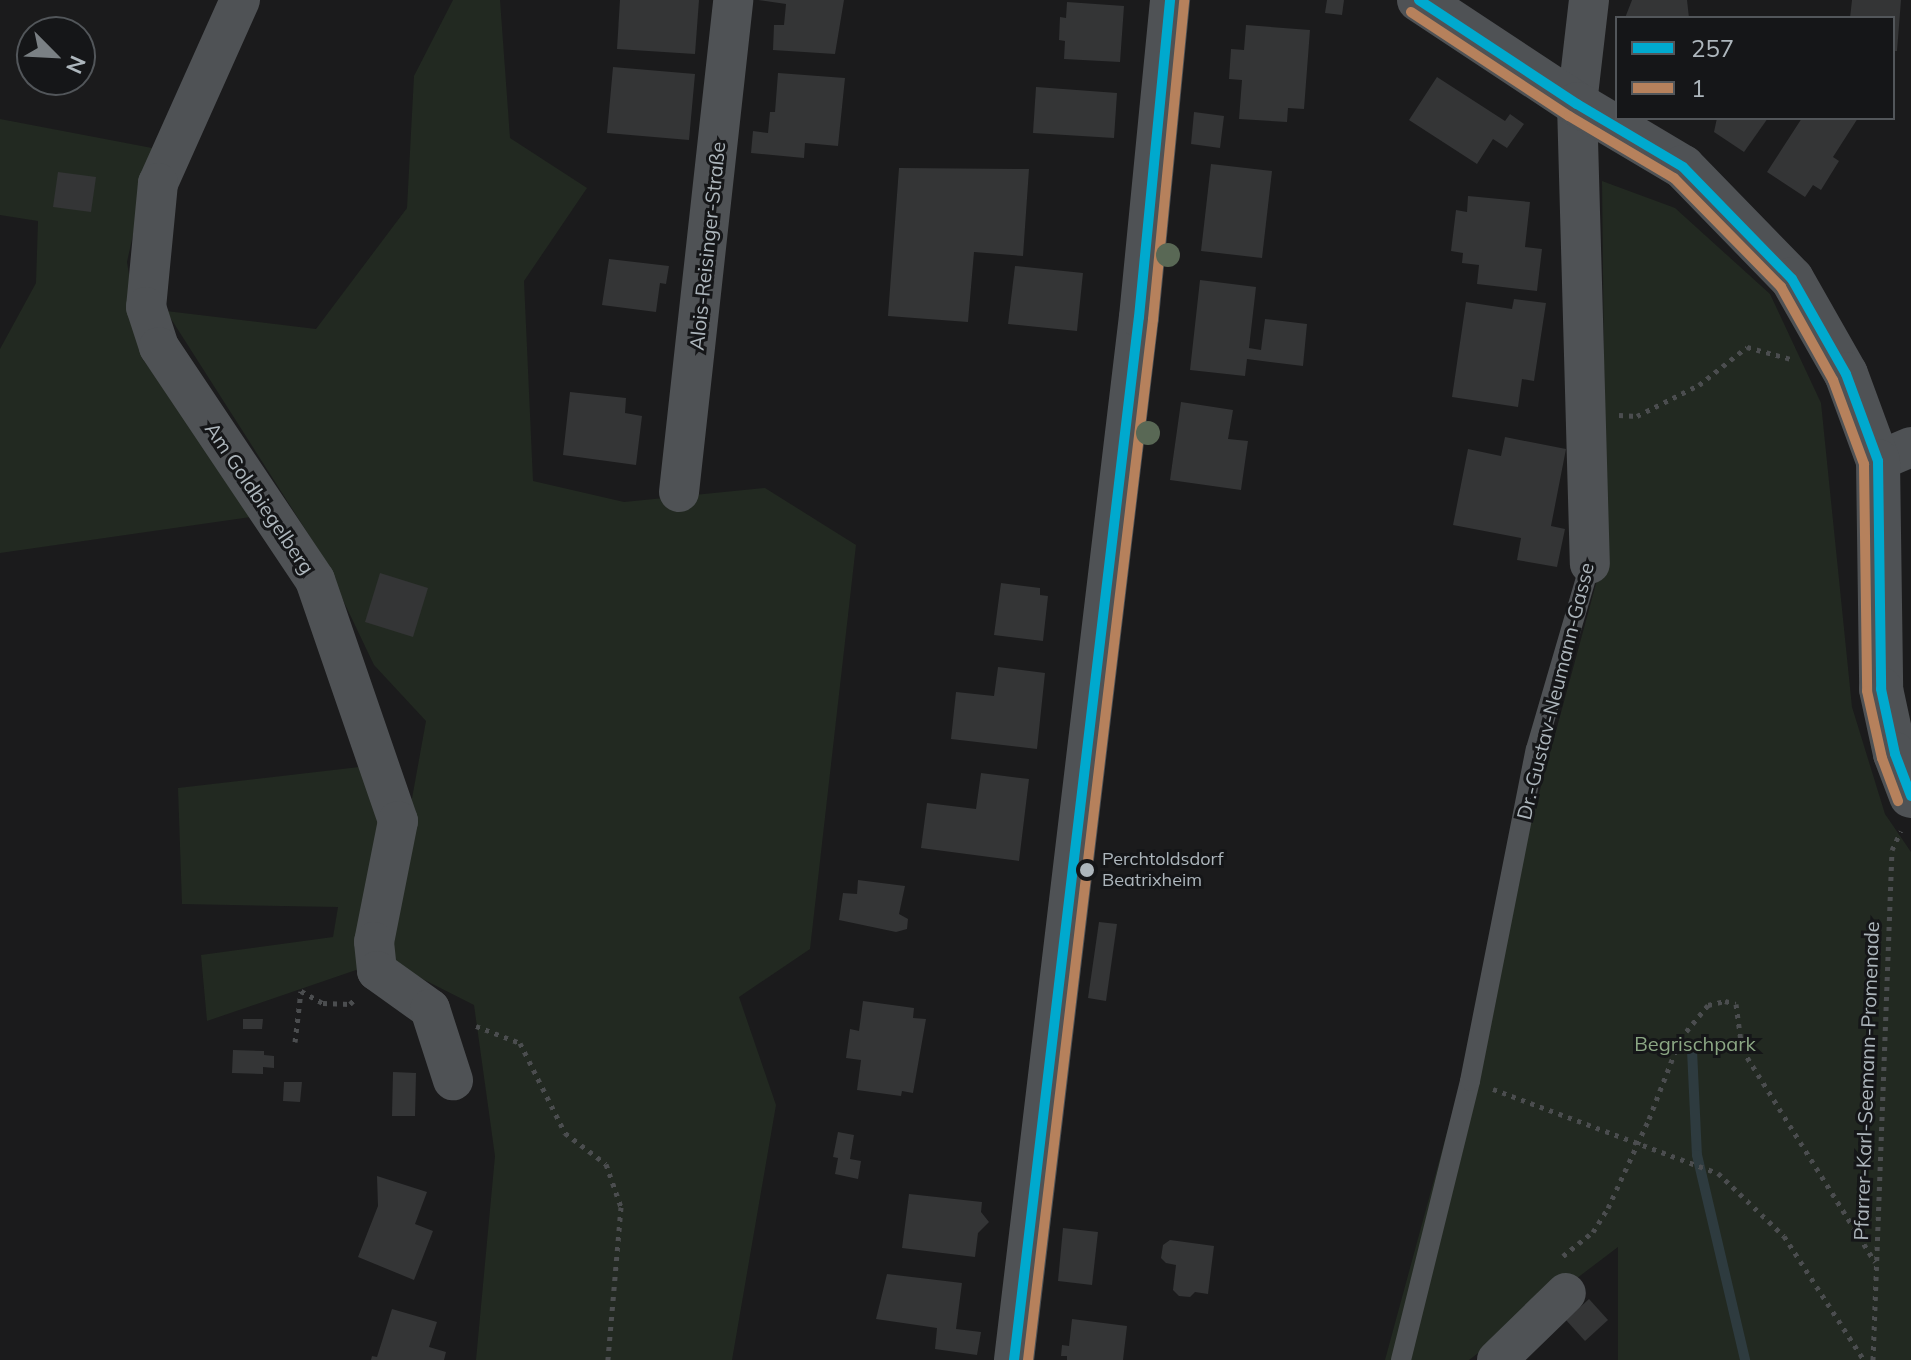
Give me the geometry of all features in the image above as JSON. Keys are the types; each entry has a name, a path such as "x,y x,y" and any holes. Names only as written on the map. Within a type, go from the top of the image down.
{"street":[{"name":"Am Goldbiegelberg","path":"240,0 158,183 146,307 159,347 315,580 398,821 374,942 377,971"},
{"name":"Alois-Reisinger-Straße","path":"679,492 733,0"},
{"path":"1014,1360 1126,428 1170,0"},
{"path":"1419,0 1577,104 1683,167 1792,279 1895,454 1881,689 1908,809"},
{"name":"Dr.-Gustav-Neumann-Gasse","path":"1589,0 1577,104 1590,564"},
{"path":"377,971 430,1009 453,1080"},
{"path":"1497,1360 1566,1293"}],"lane":[{"name":"Dr.-Gustav-Neumann-Gasse","path":"1401,1360 1470,1081 1536,749 1590,564"}],"path":[{"path":"1586,413 1637,416 1699,385 1747,347 1846,374"},
{"name":"Pfarrer-Karl-Seemann-Promenade","path":"1873,1360 1892,850 1908,809"},
{"path":"295,1042 301,991 323,1003 350,1004 377,971"},
{"path":"1566,1293 1563,1256 1593,1232 1639,1141 1680,1039 1708,1005 1725,1001 1736,1004 1742,1049 1875,1262"},
{"path":"430,1009 520,1043 565,1133 606,1164 621,1207 608,1360"},
{"path":"1470,1081 1639,1141 1718,1173 1784,1236 1864,1360"}],"green space":[{"path":"453,0 500,0 510,138 587,188 524,281 533,481 624,502 765,488 856,545 810,949 739,997 776,1105 732,1360 476,1360 495,1156 474,1005 383,959 426,721 374,665 321,554 166,311 316,329 407,208 414,76"},
{"path":"0,119 152,148 127,262 142,358 257,516 0,553 0,349 36,283 38,221 0,215"},
{"name":"Begrischpark","path":"1602,181 1675,208 1770,294 1821,403 1852,707 1885,814 1911,852 1911,1360 1618,1360 1618,1247 1469,1360 1385,1360 1606,547"},
{"path":"368,766 388,820 359,969 207,1021 201,955 333,937 338,907 182,904 178,788"}],"building":[{"path":"620,0 699,0 695,54 617,49"},
{"path":"758,0 844,0 835,54 773,50 774,25 784,25 786,4"},
{"path":"1327,0 1344,0 1342,15 1325,13"},
{"path":"1632,0 1687,0 1689,16 1626,16"},
{"path":"1852,0 1901,0 1897,51 1895,16 1850,16"},
{"path":"1067,2 1124,6 1120,62 1064,59 1065,41 1059,40 1060,17 1066,18"},
{"path":"1246,25 1310,30 1304,109 1288,108 1287,122 1239,119 1242,80 1229,79 1231,49 1244,50"},
{"path":"613,67 695,74 689,140 607,133"},
{"path":"778,73 845,78 838,146 805,143 804,158 751,153 753,131 768,133 770,112 775,112"},
{"path":"1437,77 1505,121 1510,114 1524,124 1507,148 1493,139 1477,164 1409,120"},
{"path":"1036,87 1117,93 1114,138 1033,133"},
{"path":"1194,112 1224,116 1220,148 1191,144"},
{"path":"1717,120 1767,120 1744,152 1714,132"},
{"path":"1801,120 1857,120 1833,157 1839,161 1821,190 1813,185 1805,197 1767,172"},
{"path":"1211,164 1272,171 1262,258 1201,251"},
{"path":"899,168 1029,169 1023,256 974,252 968,322 888,316"},
{"path":"58,172 96,177 91,212 53,207"},
{"path":"1468,196 1530,202 1525,247 1542,249 1537,291 1477,284 1479,265 1462,263 1463,253 1451,251 1456,210 1467,212"},
{"path":"609,259 669,266 666,284 660,283 656,312 602,305"},
{"path":"1015,266 1083,273 1077,331 1008,324"},
{"path":"1200,280 1256,287 1249,348 1261,350 1265,319 1307,324 1303,366 1247,359 1245,376 1190,370"},
{"path":"1514,299 1546,303 1534,381 1522,379 1518,407 1452,397 1466,302 1512,309"},
{"path":"570,392 626,398 625,413 642,416 636,465 563,455"},
{"path":"1181,402 1233,410 1228,439 1248,441 1241,490 1170,480"},
{"path":"1505,437 1566,449 1551,526 1565,529 1557,567 1517,560 1521,538 1453,525 1468,449 1501,456"},
{"path":"380,573 428,588 413,637 365,622"},
{"path":"1001,583 1040,588 1040,595 1048,596 1043,641 994,635"},
{"path":"998,667 1045,673 1037,749 951,739 956,692 994,696"},
{"path":"981,773 1029,779 1019,861 921,848 927,803 976,809"},
{"path":"858,880 905,886 899,914 908,919 907,929 896,932 839,920 843,893 857,894"},
{"path":"1099,922 1117,924 1106,1001 1088,998"},
{"path":"863,1001 914,1008 913,1018 926,1019 913,1093 902,1091 901,1096 857,1090 861,1060 846,1058 850,1029 859,1031"},
{"path":"243,1019 263,1019 262,1029 243,1029"},
{"path":"233,1050 264,1051 264,1055 274,1056 274,1068 263,1067 263,1074 232,1073"},
{"path":"393,1072 416,1073 415,1116 392,1116"},
{"path":"284,1082 302,1082 300,1102 283,1101"},
{"path":"838,1132 854,1135 850,1159 861,1161 858,1179 835,1174 838,1158 833,1157"},
{"path":"377,1176 427,1192 415,1224 433,1231 414,1280 358,1257 378,1206"},
{"path":"909,1194 982,1202 981,1212 989,1222 978,1233 975,1257 902,1248"},
{"path":"1063,1228 1098,1232 1092,1285 1058,1281"},
{"path":"1170,1240 1214,1246 1208,1294 1195,1292 1190,1297 1179,1296 1173,1290 1176,1265 1166,1263 1161,1258 1163,1245"},
{"path":"887,1274 962,1283 956,1329 981,1332 977,1355 935,1349 937,1328 876,1319"},
{"path":"1589,1299 1608,1320 1585,1341 1566,1320"},
{"path":"392,1309 437,1322 429,1347 446,1352 444,1360 371,1360 372,1356 377,1357"},
{"path":"1072,1319 1127,1326 1123,1360 1067,1360 1067,1356 1061,1356 1062,1345 1069,1346"}],"waterway":[{"path":"1692,1050 1697,1155 1745,1360"}],"transit line":[{"name":"257","path":"1014,1360 1139,317 1170,0"},
{"name":"257","path":"1419,0 1577,104 1683,167 1792,279 1846,374 1878,461 1881,689 1895,754 1911,796"},
{"name":"1","path":"1028,1360 1153,319 1184,1"},
{"name":"1","path":"1411,12 1569,116 1674,178 1781,287 1833,380 1864,464 1867,691 1882,758 1898,801"}],"place":[{"name":"Perchtoldsdorf Beatrixheim","path":"1087,870"}]}
